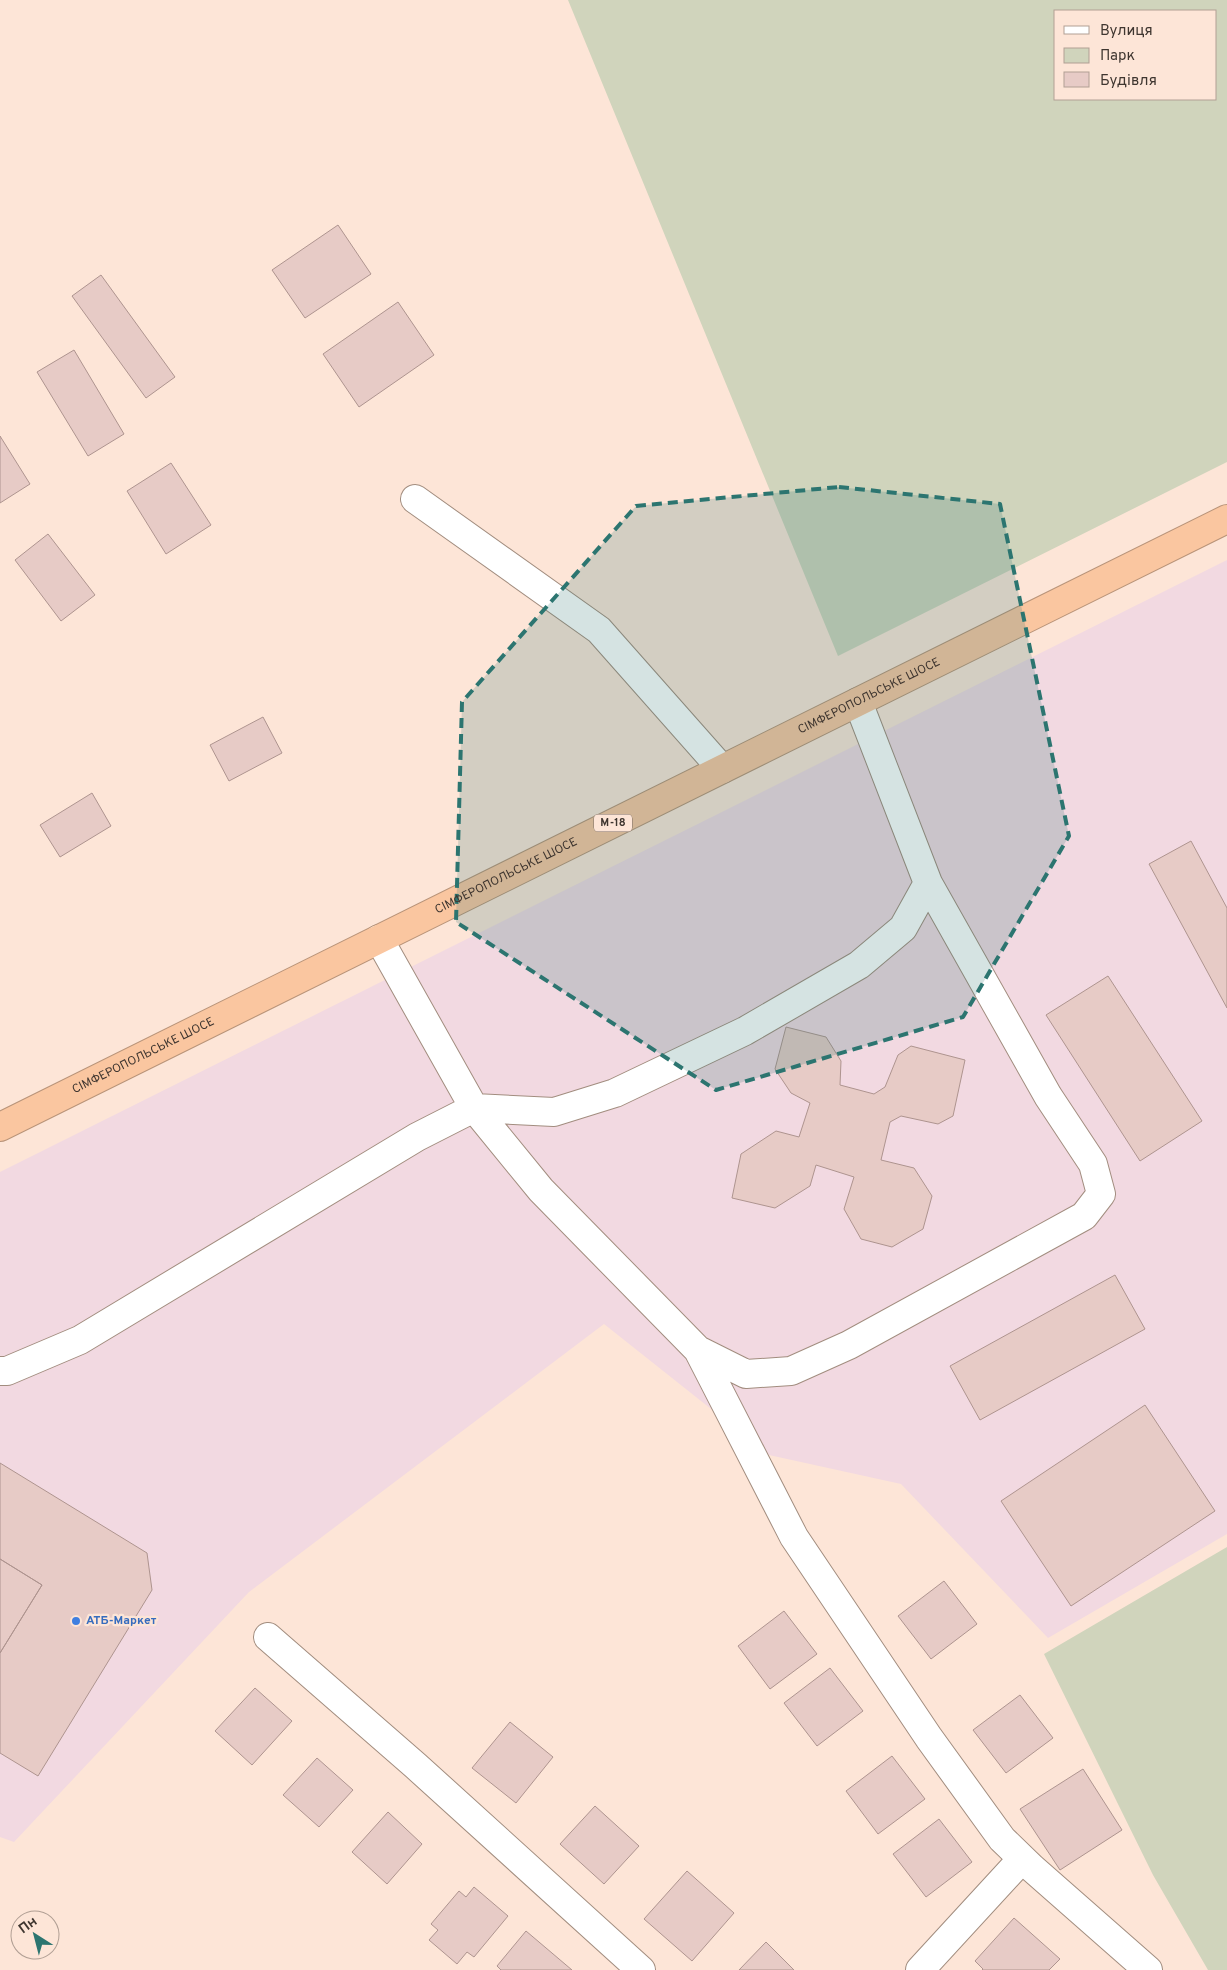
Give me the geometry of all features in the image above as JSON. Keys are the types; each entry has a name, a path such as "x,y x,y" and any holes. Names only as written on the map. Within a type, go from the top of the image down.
{"highway":[{"name":"СІМФЕРОПОЛЬСЬКЕ ШОСЕ","path":"0,1127 1227,520"}],"street":[{"path":"415,499 599,630 722,769"},
{"path":"698,1350 746,1374 791,1371 849,1345 1084,1216 1101,1194 1093,1164 1048,1096 928,883 858,702"},
{"path":"0,1371 7,1371 80,1340 417,1137 474,1108 554,1112 615,1093 745,1031 858,965 903,928 928,883"},
{"path":"379,939 409,996 474,1108 541,1190 698,1350 794,1536 929,1738 1002,1839 1148,1970"},
{"path":"268,1637 416,1766 641,1970"},
{"path":"920,1970 1022,1858"}],"highlighted area":[{"path":"839,487 1000,504 1069,836 963,1017 716,1090 456,922 462,702 636,506"}],"shaded area":[{"path":"1227,560 1227,1534 1048,1638 901,1484 769,1455 604,1324 249,1592 14,1842 0,1837 0,1172"}],"green space":[{"path":"568,0 1227,0 1227,462 838,656"},
{"path":"1227,1547 1227,1970 1208,1970 1153,1875 1044,1654"}],"building":[{"path":"338,225 371,274 305,318 272,270"},
{"path":"101,275 175,377 146,398 72,296"},
{"path":"398,302 434,355 359,407 323,354"},
{"path":"74,350 124,434 88,456 37,372"},
{"path":"0,436 30,484 0,503"},
{"path":"171,463 211,525 166,554 127,491"},
{"path":"48,534 95,595 61,621 15,560"},
{"path":"263,717 282,753 229,781 210,745"},
{"path":"92,793 111,826 60,857 40,825"},
{"path":"1191,841 1227,908 1227,1008 1149,864"},
{"path":"1108,976 1202,1121 1140,1161 1046,1015"},
{"path":"786,1027 826,1037 841,1061 840,1085 874,1094 885,1087 898,1055 911,1046 965,1060 953,1116 938,1124 901,1116 890,1122 881,1160 914,1168 932,1196 923,1229 892,1247 861,1239 844,1209 854,1177 816,1165 810,1186 775,1208 732,1198 741,1154 776,1131 799,1137 810,1103 791,1093 775,1069"},
{"path":"1115,1275 1145,1329 980,1420 950,1366"},
{"path":"1145,1405 1215,1511 1071,1606 1001,1501"},
{"name":"АТБ-Маркет","path":"0,1463 147,1553 152,1590 38,1776 0,1753 0,1653 42,1585 0,1559"},
{"path":"0,1559 42,1585 0,1653"},
{"path":"944,1581 977,1624 931,1659 898,1616"},
{"path":"784,1611 817,1654 770,1689 738,1646"},
{"path":"830,1668 863,1711 817,1746 784,1703"},
{"path":"255,1688 292,1721 252,1765 215,1731"},
{"path":"1020,1695 1053,1738 1006,1773 973,1730"},
{"path":"510,1722 553,1757 516,1803 472,1768"},
{"path":"892,1756 925,1799 878,1834 846,1791"},
{"path":"317,1758 353,1790 319,1827 283,1795"},
{"path":"1083,1769 1122,1830 1060,1870 1020,1809"},
{"path":"595,1806 639,1846 604,1884 560,1844"},
{"path":"388,1812 422,1844 387,1884 352,1852"},
{"path":"939,1819 972,1862 926,1897 893,1854"},
{"path":"687,1871 734,1913 692,1961 644,1919"},
{"path":"474,1887 508,1916 474,1957 467,1952 457,1964 429,1940 438,1930 431,1924 459,1891 466,1897"},
{"path":"1014,1918 1060,1959 1049,1970 982,1970 975,1961"},
{"path":"526,1931 572,1970 501,1970 497,1966"},
{"path":"766,1942 794,1970 739,1970"}],"place":[{"name":"АТБ-Маркет","path":"76,1621"}]}
